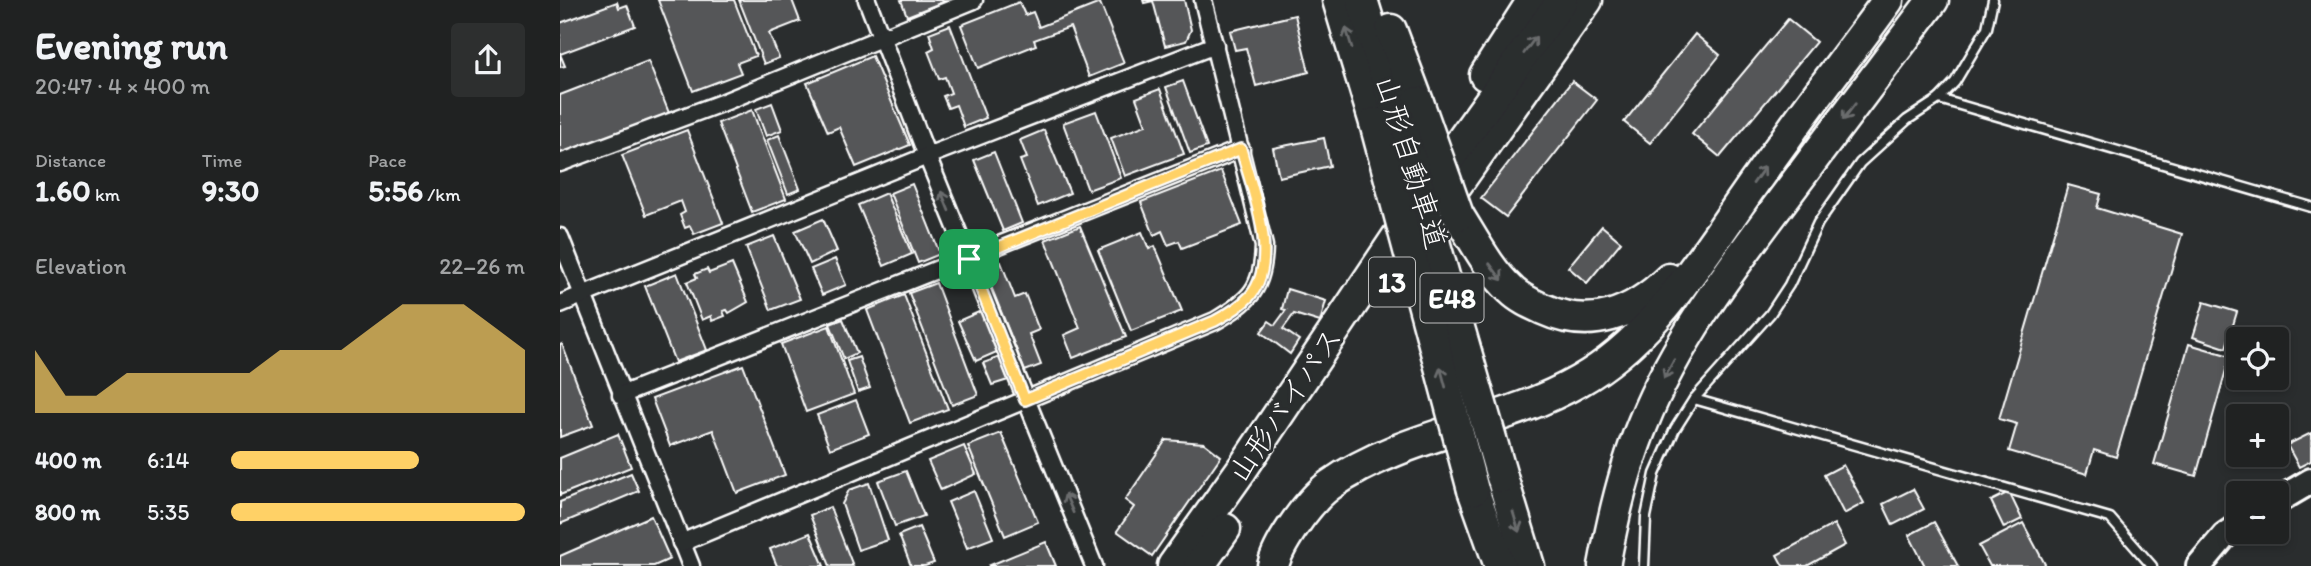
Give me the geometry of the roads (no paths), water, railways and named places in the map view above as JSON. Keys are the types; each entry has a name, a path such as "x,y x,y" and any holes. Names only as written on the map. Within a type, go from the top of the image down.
{"highway":[{"name":"山形自動車道","path":"1338,0 1398,115 1478,504 1500,566"},
{"name":"山形自動車道","path":"1362,0 1529,566"},
{"path":"1380,0 1398,115 1483,254 1510,289 1523,300 1574,320 1627,311 1644,302 1728,219"},
{"path":"1533,0 1473,95 1464,115 1475,140 1576,33 1600,0"},
{"name":"山形バイパス","path":"1199,566 1464,173 1475,140 1562,0"},
{"name":"山形バイパス","path":"1173,566 1475,140 1587,0"},
{"path":"1273,566 1287,536 1302,513 1328,486 1346,475 1377,459 1549,397 1582,380 1617,356 1649,326 1683,286 1792,128 1888,0"},
{"path":"1853,50 1897,0"},
{"path":"1890,57 1920,0"},
{"path":"1604,566 1625,475 1644,421 1663,379 1686,339 1730,269 1933,0"},
{"path":"1290,566 1304,533 1319,516 1364,480 1394,466 1527,419 1595,384 1631,360 1730,269"},
{"path":"1478,504 1485,566"}],"main road":[{"path":"2289,494 2311,481"},
{"path":"2199,566 2226,534"}],"street":[{"path":"867,0 927,156 1094,566"},
{"path":"560,163 724,102 974,0"},
{"path":"681,543 1215,321 1238,308 1252,293 1263,271 1264,246 1203,0"},
{"path":"560,304 927,156 1215,45"},
{"path":"621,396 1241,149"},
{"path":"560,237 621,396 691,566"}],"lane":[{"path":"1644,566 1646,517 1655,474 1675,429 1694,399 1770,314 1789,285 1818,223 1860,163 1907,120 1939,99 1955,82 1987,27 1993,0"},
{"path":"1939,99 2311,207"},
{"path":"1694,399 2110,518 2152,566"}]}
